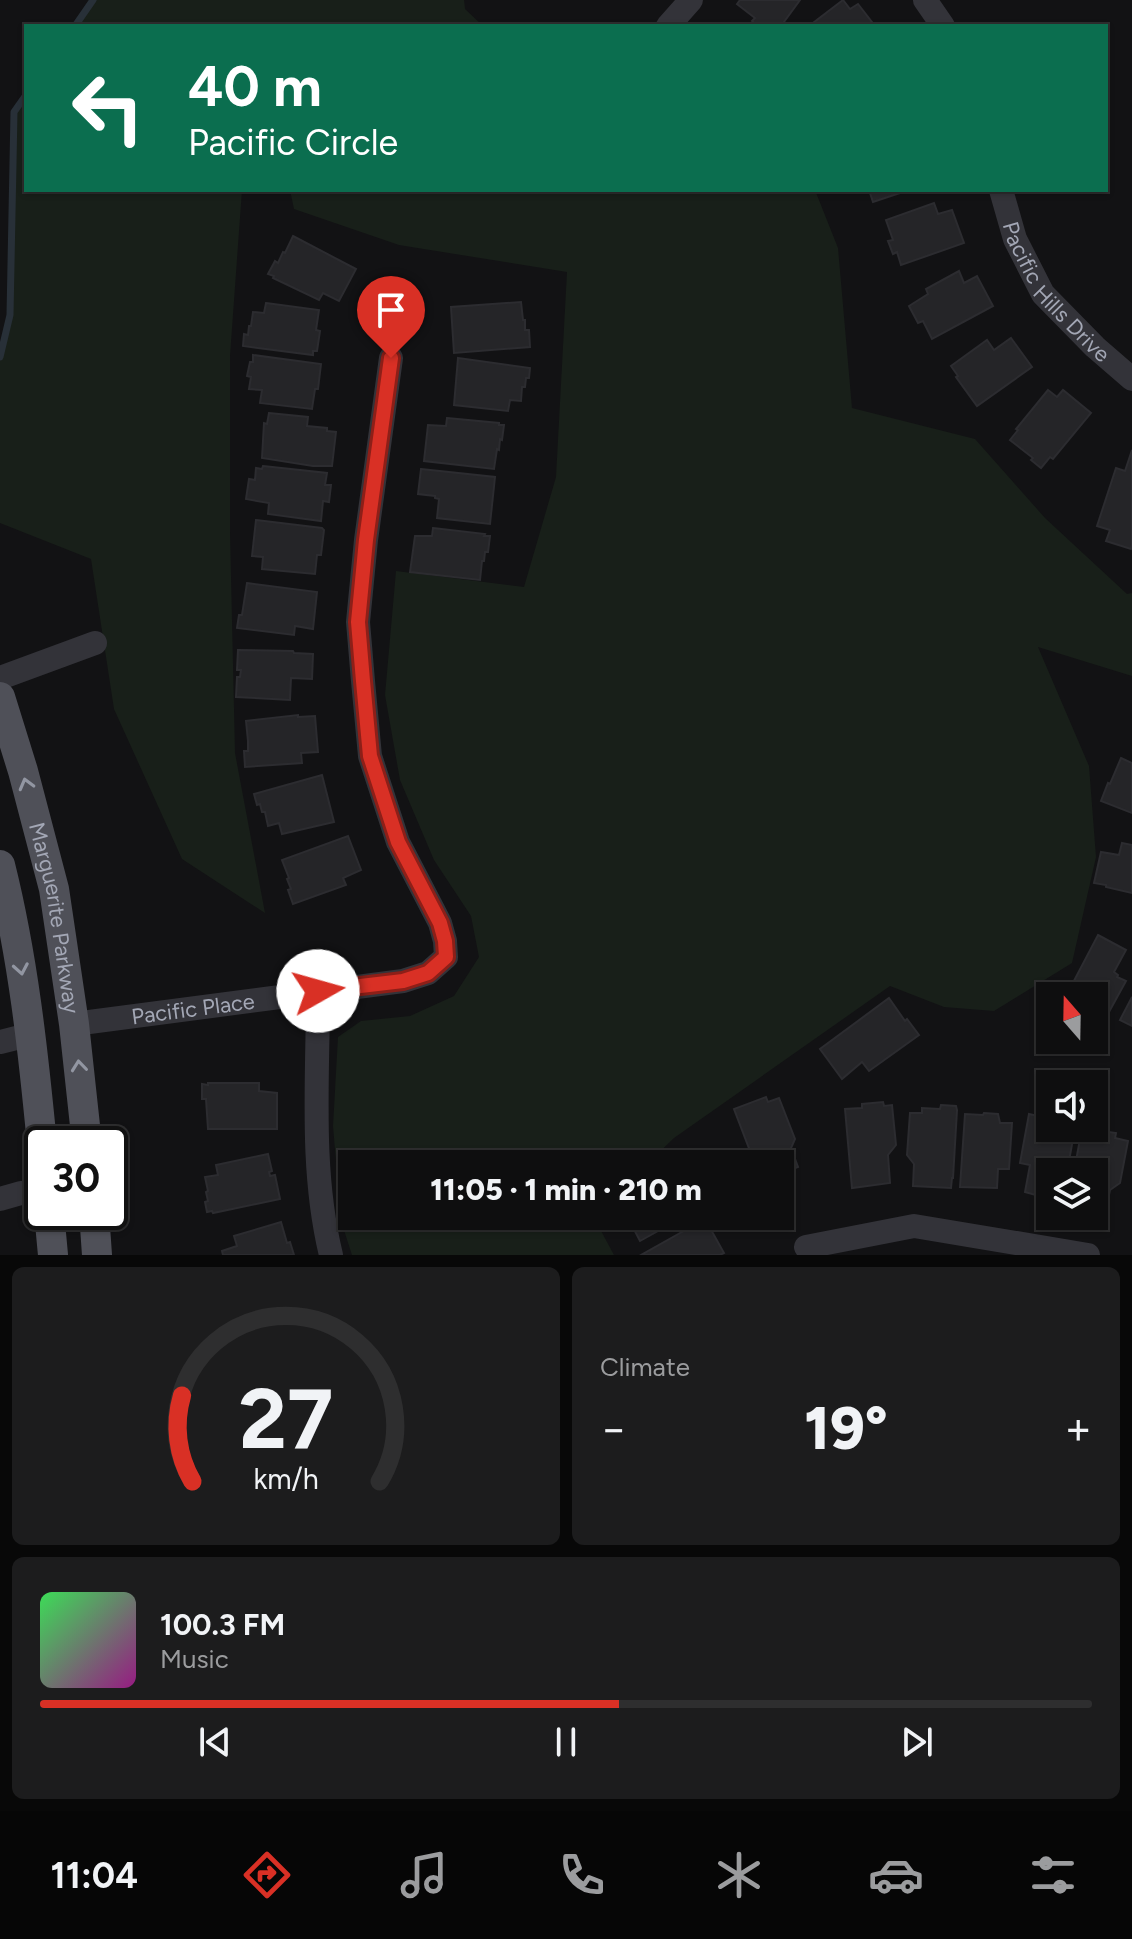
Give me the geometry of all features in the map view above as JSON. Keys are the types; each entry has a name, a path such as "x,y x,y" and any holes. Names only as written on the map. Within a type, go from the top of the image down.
{"main road":[{"name":"Marguerite Parkway","path":"0,697 54,889 85,1126"},
{"name":"Marguerite Parkway","path":"0,865 32,1034 40,1126"},
{"path":"51,1230 53,1255"},
{"path":"95,1230 97,1255"}],"street":[{"path":"670,24 691,0"},
{"path":"925,0 942,24"},
{"name":"Pacific Hills Drive","path":"1002,192 1015,239 1043,294 1095,347 1132,379"},
{"name":"Pacific Place","path":"74,1024 403,981 428,973 446,957 440,923 398,842 370,756 363,681 359,608 391,358"},
{"path":"0,678 95,643"},
{"path":"318,991 317,1165 331,1255"},
{"path":"0,1042 32,1034"},
{"path":"0,1199 24,1193"},
{"path":"806,1247 914,1226 1088,1255"}],"shaded area":[{"path":"93,0 464,0 465,9 481,24 76,24"},
{"path":"24,98 24,192 242,192 230,356 235,753 265,913 182,859 114,709 91,559 0,523 0,357 10,314 14,112"},
{"path":"290,192 816,192 838,248 852,408 975,439 1045,518 1127,594 1132,593 1132,676 1038,647 1089,766 1096,857 1072,963 1036,982 1036,985 994,1011 944,1007 890,986 674,1138 662,1150 338,1150 338,1185 333,1126 338,1037 361,1021 410,1016 454,996 479,957 471,916 434,860 400,780 385,695 396,571 524,587 556,477 567,272 399,245 294,209"},
{"path":"344,1230 601,1230 614,1255 352,1255"}],"building":[{"path":"740,0 800,0 782,24 756,24 752,21 755,18 737,4"},
{"path":"843,0 850,9 858,4 873,24 812,24"},
{"path":"870,192 903,192 873,202"},
{"path":"934,203 938,214 952,210 964,243 901,265 897,252 893,254 888,241 893,240 886,220"},
{"path":"293,236 356,269 339,301 323,293 319,300 268,274 275,261 278,263 285,253"},
{"path":"959,271 964,283 977,276 993,306 932,339 923,321 918,323 909,306 928,294 926,289"},
{"path":"521,302 530,347 454,353 451,307"},
{"path":"266,303 319,310 316,330 320,331 317,351 313,351 313,355 243,346 244,334 248,335 253,312 264,313"},
{"path":"1011,338 1032,367 977,406 951,366 987,340 994,350"},
{"path":"253,355 321,364 312,409 260,403 262,390 249,389 251,377 247,376"},
{"path":"458,358 530,368 529,378 522,387 521,401 510,400 508,411 454,405"},
{"path":"1048,390 1057,397 1063,390 1091,413 1053,459 1050,457 1041,468 1010,440"},
{"path":"269,413 308,417 307,426 336,432 332,466 262,458 264,423 267,424"},
{"path":"447,418 504,425 494,469 424,461 428,425 446,426"},
{"path":"1132,450 1131,549 1106,541 1110,530 1097,526 1116,468 1125,471"},
{"path":"263,466 327,473 325,485 331,485 329,502 323,501 321,521 268,514 269,503 246,499 249,479 255,480 256,468 262,469"},
{"path":"421,469 495,477 490,524 437,518 439,499 418,494"},
{"path":"256,520 322,528 321,555 317,555 315,574 262,569 263,557 252,556"},
{"path":"433,528 490,536 480,580 410,572 415,536 432,536"},
{"path":"247,583 317,592 313,629 295,626 294,635 237,628"},
{"path":"238,650 313,654 312,679 291,678 290,700 236,697 237,677 240,677 241,670 237,670"},
{"path":"315,716 318,752 301,753 302,763 245,767 244,751 248,751 246,721"},
{"path":"1121,758 1132,763 1132,813 1101,801"},
{"path":"322,775 334,822 282,834 279,823 268,826 265,812 262,812 260,804 257,805 254,794"},
{"path":"348,836 361,870 343,878 346,885 293,904 288,890 291,889 289,878 282,860"},
{"path":"1122,843 1132,845 1132,893 1094,883 1101,852 1119,855"},
{"path":"1098,935 1126,950 1114,972 1126,981 1108,1014 1108,982 1073,982"},
{"path":"1132,997 1132,1026 1120,1020"},
{"path":"889,998 919,1035 869,1071 862,1062 842,1079 820,1049"},
{"path":"259,1083 259,1091 277,1093 277,1129 208,1129 202,1084"},
{"path":"766,1097 768,1102 779,1098 795,1139 792,1150 750,1150 734,1109"},
{"path":"883,1102 884,1106 892,1105 896,1145 888,1155 890,1183 852,1188 845,1109"},
{"path":"941,1105 956,1106 957,1110 951,1188 913,1186 914,1164 907,1155 910,1113 922,1113 922,1108 940,1109"},
{"path":"965,1114 998,1114 1000,1123 1012,1123 1009,1169 998,1169 997,1188 960,1187"},
{"path":"1029,1114 1036,1116 1036,1142 1072,1142 1070,1158 1036,1158 1036,1195 1025,1192 1030,1165 1020,1163"},
{"path":"1108,1132 1116,1133 1115,1138 1128,1141 1120,1183 1110,1190 1108,1200 1108,1158 1077,1158 1079,1142 1108,1142"},
{"path":"268,1154 272,1171 269,1172 270,1176 275,1175 280,1199 207,1212 205,1177 218,1175 216,1165"},
{"path":"281,1222 294,1255 223,1255 222,1251 237,1246 234,1236"},
{"path":"634,1230 660,1230 640,1241"},
{"path":"685,1230 711,1230 724,1253 720,1255 641,1255"}],"waterway":[{"path":"76,24 93,0"},
{"path":"0,357 10,315 14,112 24,98"}],"route":[{"path":"318,991 403,981 428,973 446,957 440,923 398,842 370,756 363,681 358,622 391,358"}]}
